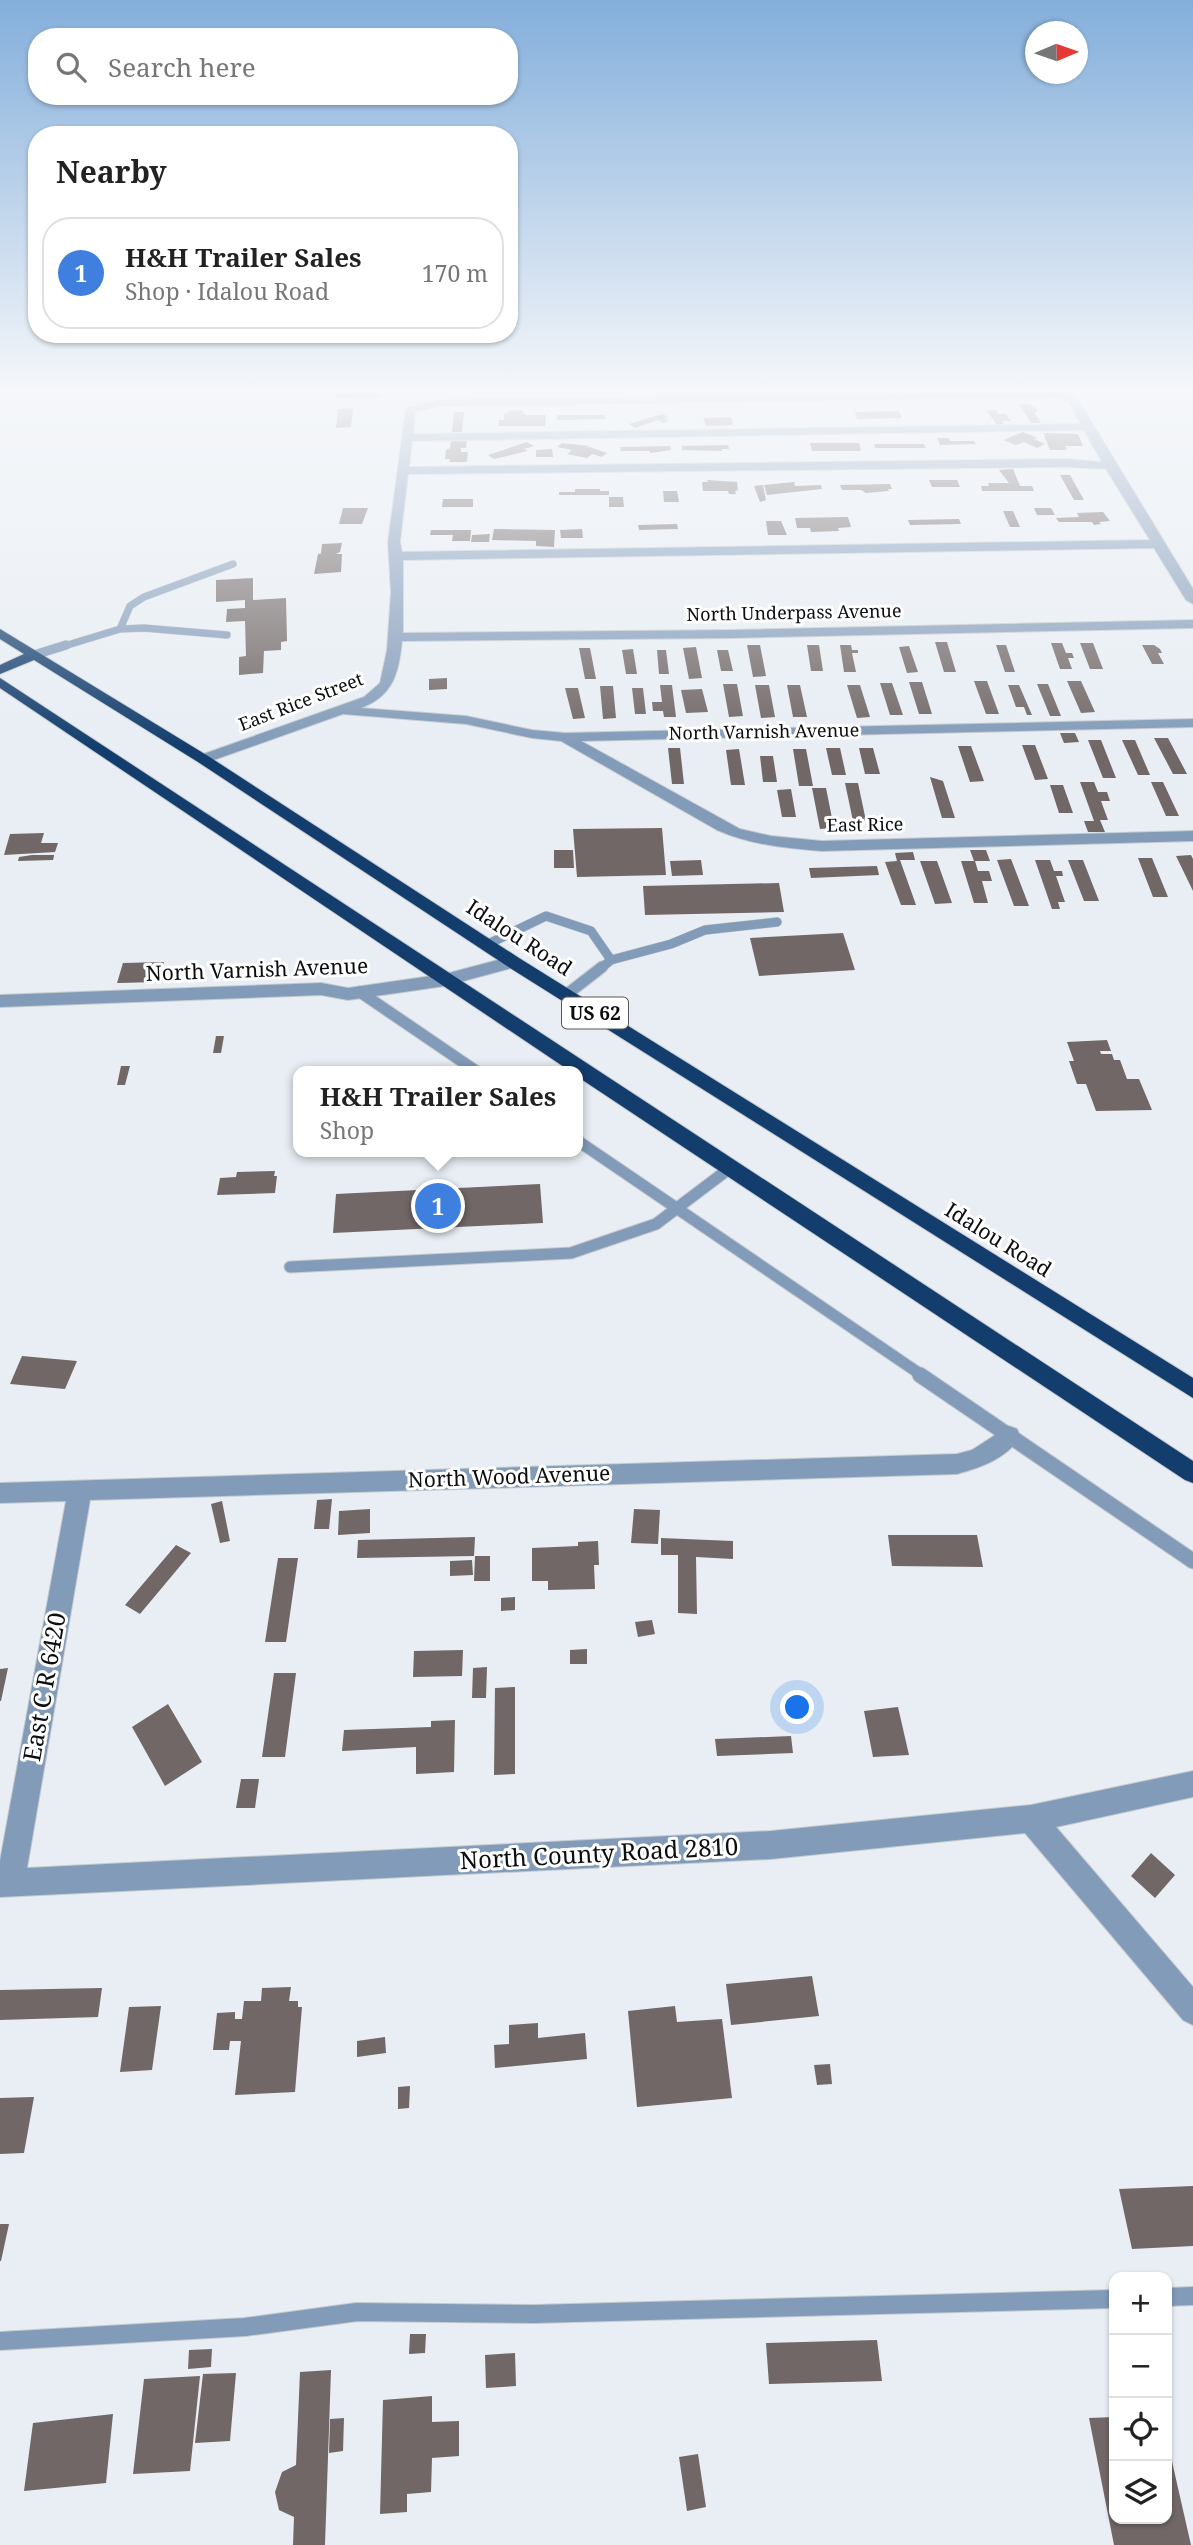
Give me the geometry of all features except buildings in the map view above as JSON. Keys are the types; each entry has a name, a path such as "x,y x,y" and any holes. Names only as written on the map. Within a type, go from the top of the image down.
{"highway":[{"name":"Idalou Road","path":"0,633 203,760 513,962 1193,1389"},
{"path":"0,670 34,655"},
{"name":"US 62","path":"0,682 575,1066"},
{"name":"US 62","path":"583,1071 1193,1473"}],"street":[{"name":"East Rice Street","path":"203,760 369,700 384,687 388,680 395,637 397,556 394,542 398,511"},
{"path":"1138,511 1193,600"},
{"path":"397,556 1159,544"},
{"name":"North Underpass Avenue","path":"395,637 745,634 1193,624"},
{"name":"North Varnish Avenue","path":"337,710 466,720 532,734 565,737 1193,723"},
{"name":"East Rice","path":"565,737 585,752 659,789 724,828 750,837 786,843 836,846 1193,836"},
{"name":"North Varnish Avenue","path":"0,1001 321,989 348,994 444,980 513,962"},
{"name":"North Wood Avenue","path":"0,1493 957,1464 979,1458 1009,1436"},
{"name":"East C R 6420","path":"5,1883 80,1491"},
{"name":"North County Road 2810","path":"5,1883 772,1845 1031,1819 1193,1784"},
{"path":"1031,1819 1193,2010"}],"lane":[{"path":"120,629 130,606 144,597 233,564"},
{"path":"34,655 120,629 144,628 227,635"},
{"path":"486,944 546,916 591,931 611,960"},
{"path":"566,995 611,960 671,944 705,930 776,922"},
{"path":"360,992 468,1066"},
{"path":"583,1144 1193,1561"},
{"path":"290,1267 571,1254 656,1224 730,1168"},
{"path":"1172,2297 1193,2297"},
{"path":"0,2341 245,2327 357,2312 534,2314 1109,2299"}],"place":[{"name":"H&H Trailer Sales","path":"438,1206"}]}
